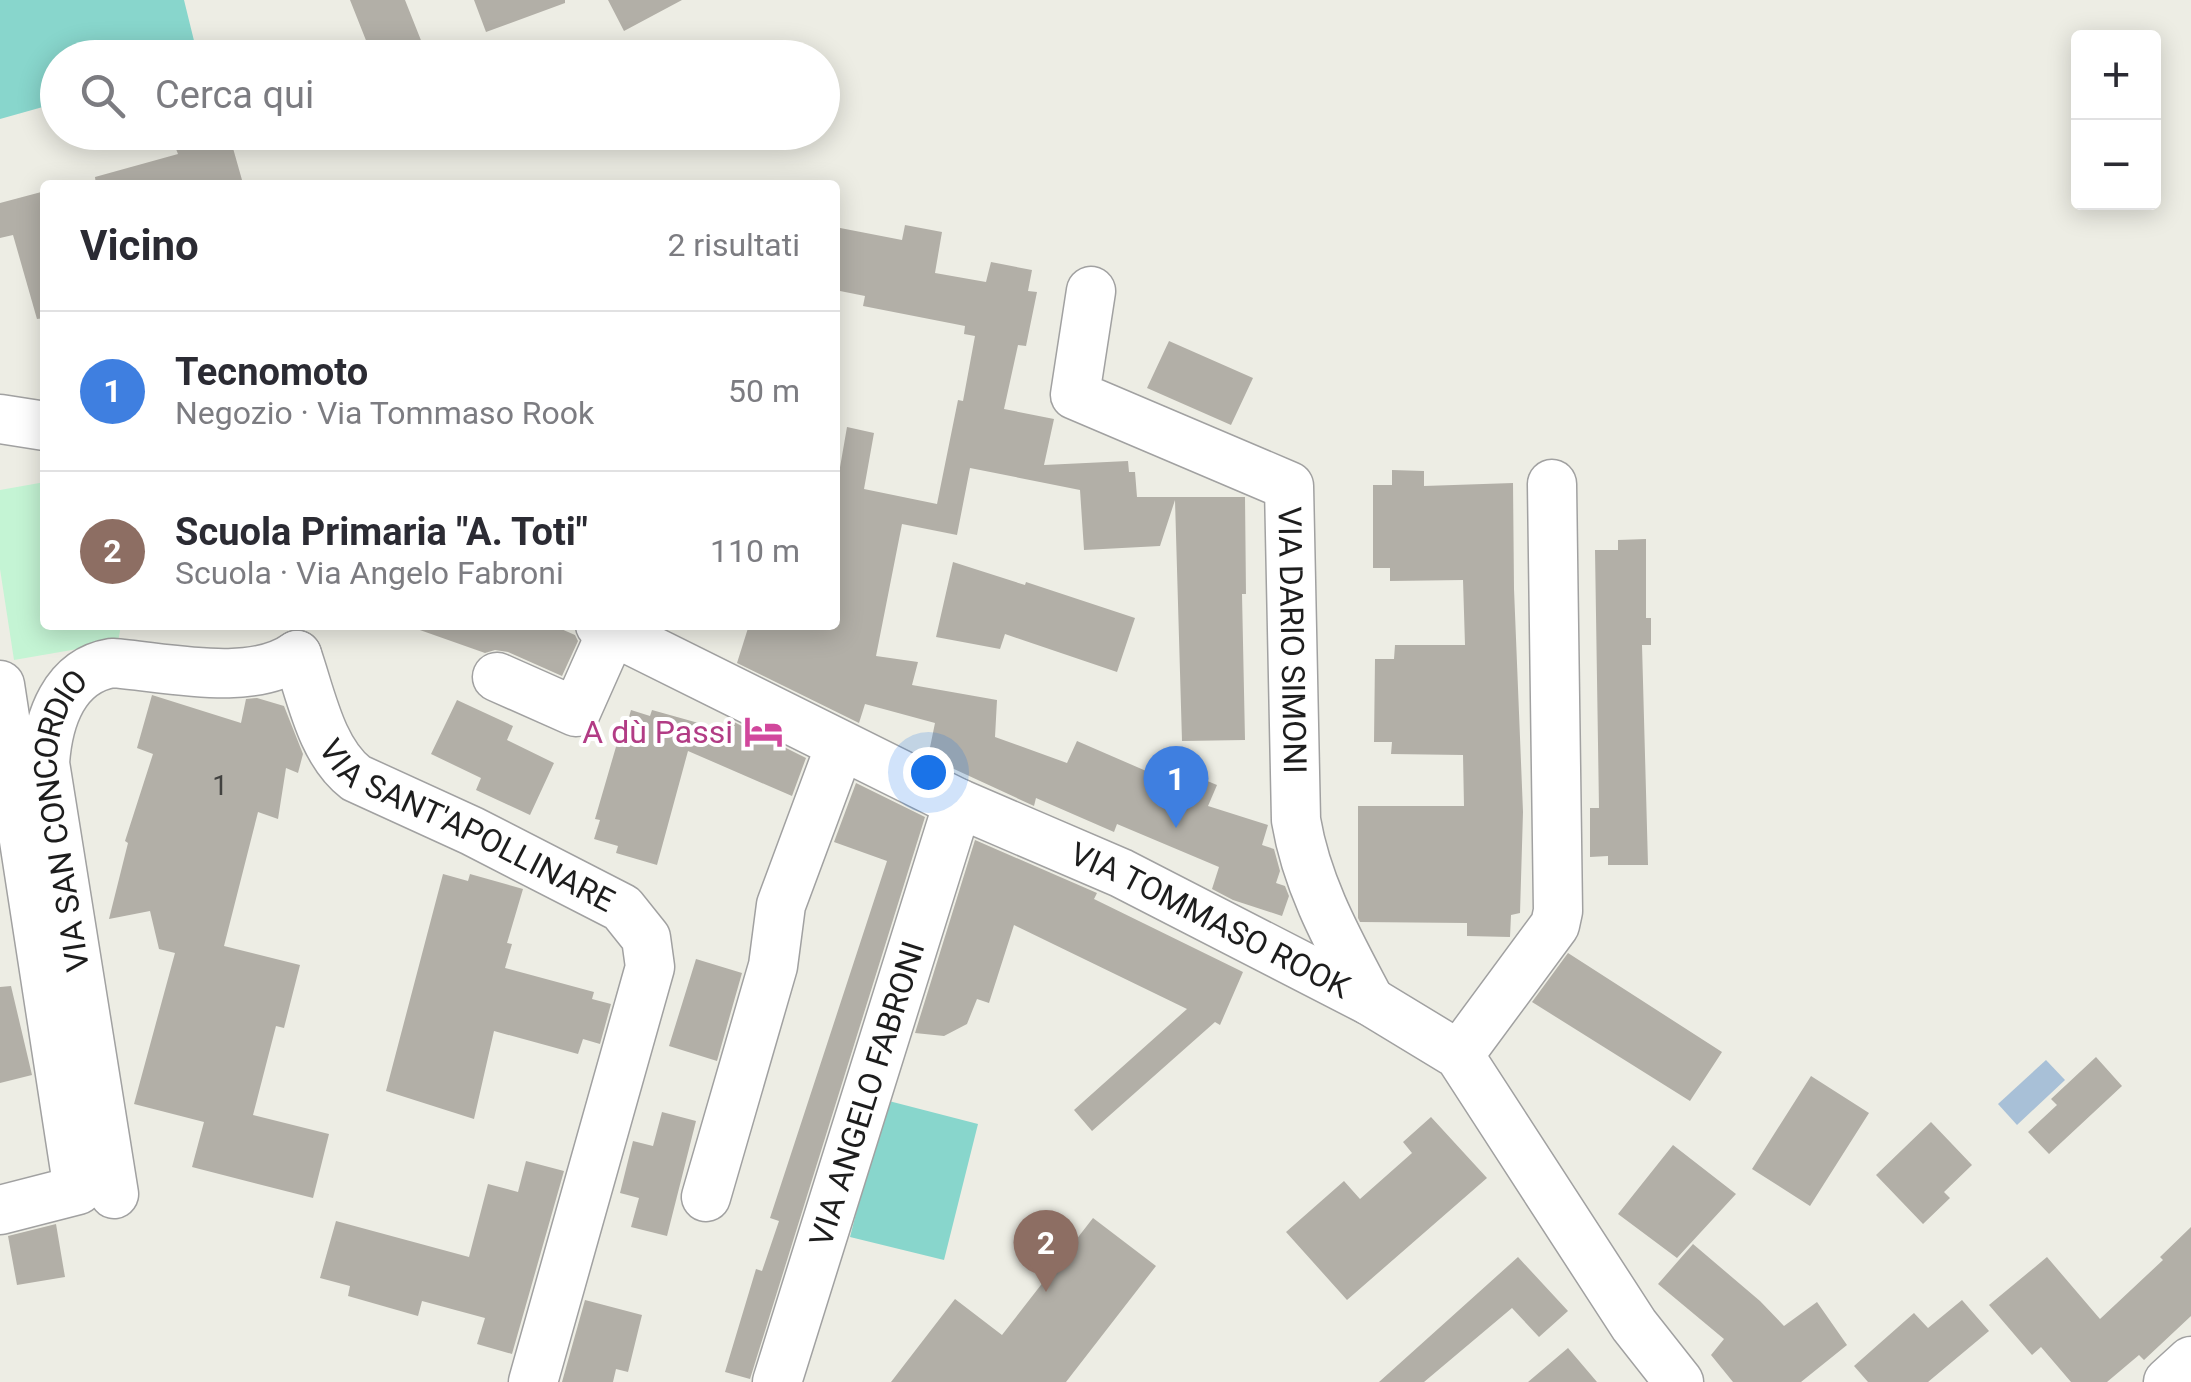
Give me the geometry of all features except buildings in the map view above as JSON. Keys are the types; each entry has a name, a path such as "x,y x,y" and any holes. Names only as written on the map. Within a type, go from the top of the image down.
{"street":[{"name":"VIA DARIO SIMONI","path":"1090,291 1074,396 1289,486 1296,820 1304,863 1316,893 1370,1001"},
{"path":"0,418 40,425"},
{"path":"1459,1056 1555,925 1558,911 1552,484"},
{"path":"497,677 576,712 605,630"},
{"name":"VIA TOMMASO ROOK","path":"610,630 958,803 1121,873 1370,1001 1459,1056 1634,1324 1679,1382"},
{"name":"VIA SAN CONCORDIO","path":"114,1194 45,763 55,712 74,682 98,665 241,674 268,668 300,640"},
{"name":"VIA SANT'APOLLINARE","path":"300,640 331,750 343,768 356,778 472,830 610,901 637,923 649,946 650,966 533,1382"},
{"path":"0,686 78,1190 0,1210"},
{"path":"706,1197 772,966 781,906 840,746"},
{"name":"VIA ANGELO FABRONI","path":"777,1382 958,803"},
{"name":"VIA DARIO SIMONI","path":"1296,965 1311,931 1316,893"},
{"path":"2168,1382 2191,1360"}],"green space":[{"path":"40,483 40,630 120,630 118,642 14,660 0,569 0,490"}],"shaded area":[{"path":"0,0 184,0 194,40 40,40 40,108 0,119"},
{"path":"2046,1060 2065,1080 2017,1125 1998,1104"},
{"path":"885,1100 978,1124 944,1260 850,1237"}],"place":[{"name":"A dù Passi","path":"763,732"},
{"name":"Tecnomoto","path":"1176,828"},
{"name":"Scuola Primaria \"A. Toti\"","path":"1046,1292"}]}
